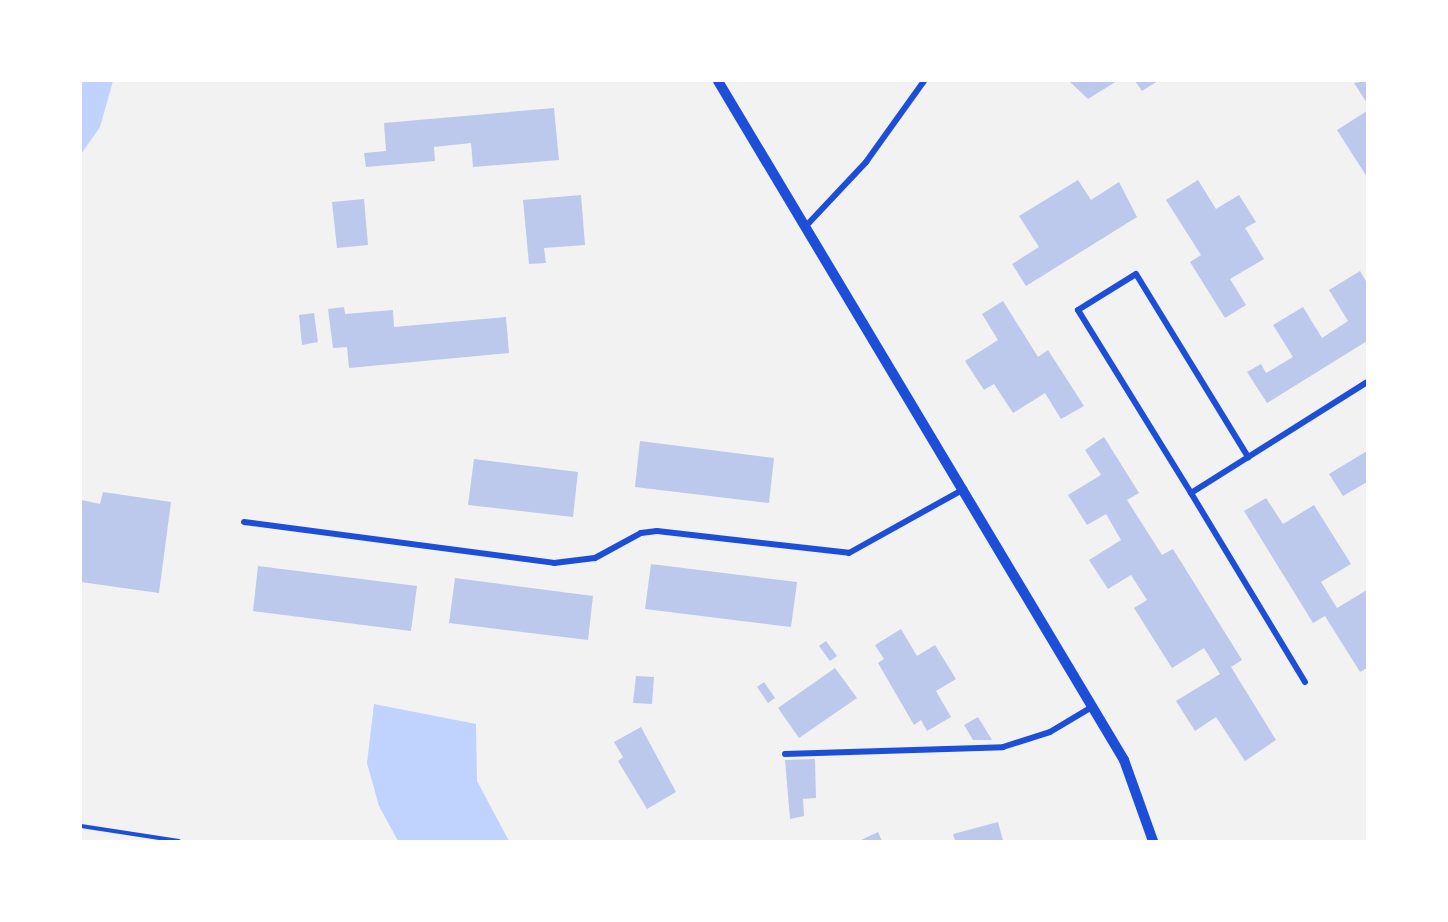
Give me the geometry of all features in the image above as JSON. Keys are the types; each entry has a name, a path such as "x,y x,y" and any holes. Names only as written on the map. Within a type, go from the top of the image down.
{"street":[{"path":"718,81 1124,760 1153,841"},
{"path":"806,226 866,162 924,81"},
{"path":"1248,457 1136,274 1078,310 1305,682"},
{"path":"1191,493 1367,382"},
{"path":"244,522 554,563 595,558 640,533 657,531 849,554 964,489"},
{"path":"785,754 1003,747 1050,732 1093,706"}],"path":[{"path":"81,826 174,840"}],"water":[{"path":"81,81 113,81 100,127 81,154"},
{"path":"374,704 476,724 477,781 509,841 398,841 379,806 367,763"}],"building":[{"path":"1069,81 1117,81 1088,99"},
{"path":"1135,81 1158,81 1142,91"},
{"path":"1367,81 1367,103 1354,83"},
{"path":"554,108 559,160 473,167 471,143 434,147 435,161 366,167 364,153 386,151 384,123"},
{"path":"1367,111 1367,177 1337,130"},
{"path":"1078,180 1091,200 1119,182 1137,217 1026,286 1012,264 1039,247 1019,216"},
{"path":"1198,180 1216,209 1239,195 1256,222 1245,228 1264,259 1230,279 1246,305 1225,318 1190,262 1201,255 1166,200"},
{"path":"581,195 585,245 544,248 546,263 529,264 523,200"},
{"path":"364,199 368,245 337,248 332,202"},
{"path":"1360,271 1367,283 1367,341 1267,403 1247,372 1261,364 1266,373 1293,357 1273,325 1303,307 1322,338 1348,321 1329,290"},
{"path":"1003,301 1038,357 1048,350 1084,406 1061,419 1045,393 1013,413 994,384 984,390 965,361 998,340 982,314"},
{"path":"344,307 345,314 393,310 394,327 506,317 509,353 349,368 347,347 333,348 328,309"},
{"path":"314,313 318,342 302,345 299,315"},
{"path":"1104,437 1139,493 1127,500 1162,555 1173,549 1242,660 1231,667 1276,740 1245,761 1216,717 1195,731 1176,701 1220,674 1204,648 1172,668 1134,608 1147,600 1131,575 1108,589 1089,560 1121,540 1106,514 1087,525 1068,495 1101,475 1085,450"},
{"path":"640,441 774,458 769,503 635,487"},
{"path":"1367,451 1367,482 1343,496 1329,474"},
{"path":"474,459 578,472 573,517 468,505"},
{"path":"103,492 171,502 159,593 81,582 82,500 100,504"},
{"path":"1266,498 1283,524 1314,505 1351,564 1321,582 1337,608 1367,590 1367,668 1360,672 1325,616 1313,623 1244,511"},
{"path":"651,564 797,582 791,627 645,609"},
{"path":"258,566 417,586 411,631 253,611"},
{"path":"455,578 593,596 588,640 449,623"},
{"path":"901,629 917,656 935,645 956,679 936,691 951,717 927,731 921,720 914,725 878,663 884,659 875,645"},
{"path":"826,641 837,656 830,661 819,646"},
{"path":"835,668 857,698 799,738 778,708"},
{"path":"636,676 654,677 652,704 633,703"},
{"path":"764,682 775,698 768,703 757,687"},
{"path":"978,717 992,740 973,740 964,725"},
{"path":"641,727 676,792 647,809 618,761 623,757 614,742"},
{"path":"815,759 816,798 803,799 804,816 790,819 785,760"},
{"path":"998,822 1003,841 955,841 953,834"},
{"path":"878,832 882,841 859,841"}]}
